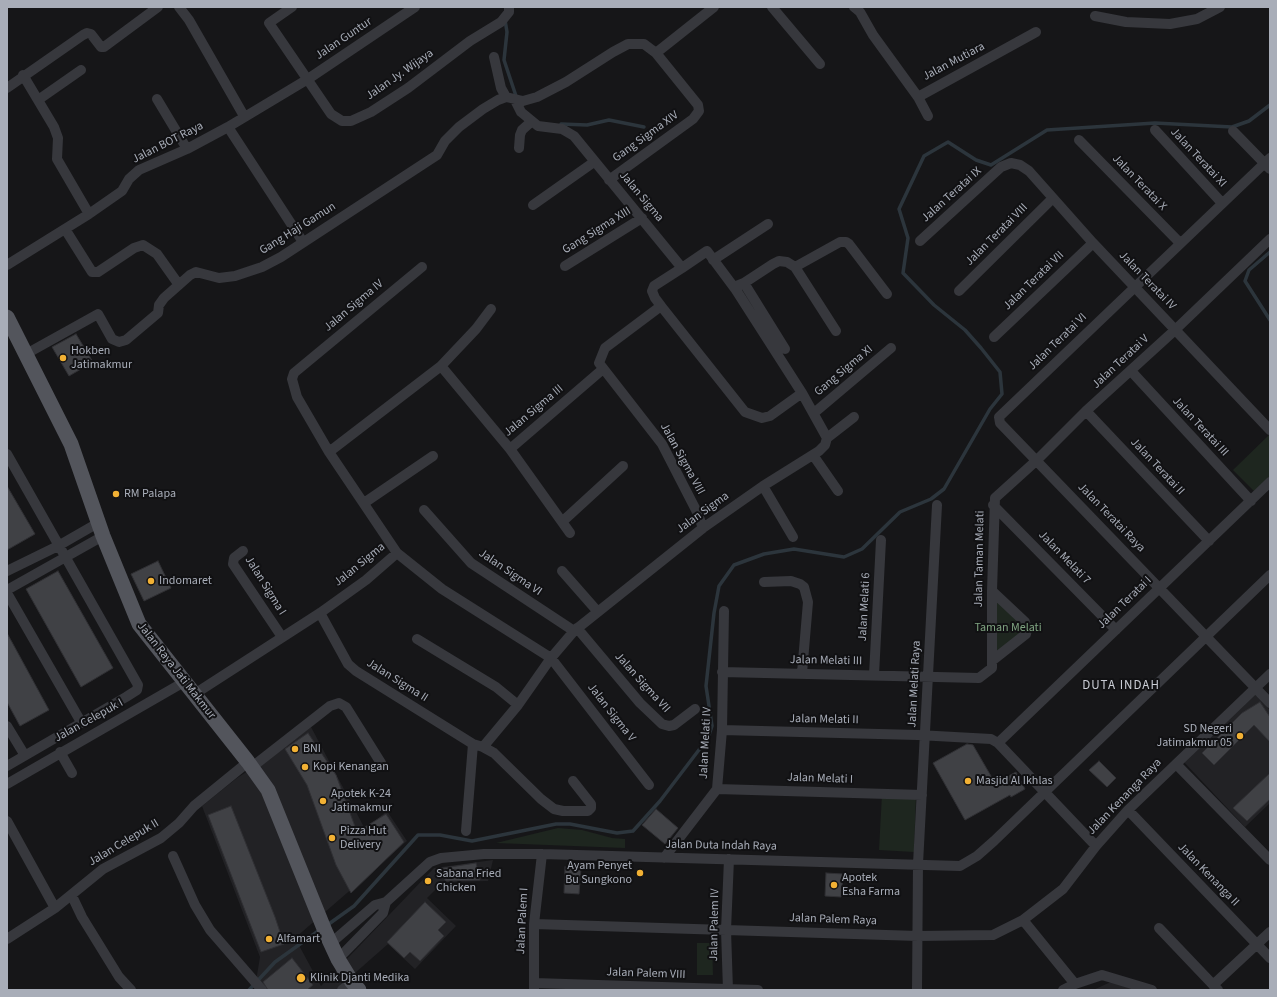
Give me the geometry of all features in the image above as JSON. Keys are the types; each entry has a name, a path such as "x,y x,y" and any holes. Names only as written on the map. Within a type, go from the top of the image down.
{"main road":[{"name":"Jalan Raya Jati Makmur","path":"7,317 71,444 100,530 138,624 250,764 274,801 318,914 351,987"}],"street":[{"path":"7,88 87,33 91,34 101,47 104,47 158,7"},
{"path":"179,7 189,20 244,116"},
{"name":"Jalan Jy. Wijaya","path":"292,7 269,23 331,114 342,121 351,121 371,112 408,88 506,15"},
{"name":"Jalan Guntur","path":"308,79 415,7"},
{"path":"656,53 714,7"},
{"path":"772,7 820,64"},
{"name":"Jalan Mutiara","path":"854,7 860,12 877,41 918,96 1036,32"},
{"path":"1095,16 1126,22 1170,24 1197,19 1220,7"},
{"name":"Gang Haji Gamun","path":"26,354 98,314 112,339 119,342 126,340 158,313 161,302 190,275 196,272 218,278 235,276 262,267 281,257 437,155 445,141 459,127 498,100 510,98 523,101 537,97 566,82 628,44 644,44 656,53"},
{"name":"Gang Sigma XIV","path":"609,180 697,115 699,111 698,105 656,53"},
{"name":"Jalan Sigma","path":"494,58 501,88 521,112 538,126 562,129 574,136 682,268"},
{"path":"38,100 81,70"},
{"path":"23,76 38,100 58,138 57,159 89,214"},
{"name":"Jalan BOT Raya","path":"7,265 89,214 122,191 129,179 139,170 187,149 228,127 244,116 308,79"},
{"path":"918,96 928,116"},
{"path":"157,99 187,149"},
{"path":"519,148 522,130 532,121"},
{"path":"228,127 303,242"},
{"name":"Jalan Teratai XI","path":"1155,130 1222,203"},
{"path":"1233,131 1268,163"},
{"name":"Jalan Teratai X","path":"1080,140 1180,243"},
{"path":"533,205 594,162"},
{"name":"Jalan Teratai IV","path":"1001,167 1010,163 1029,171 1093,243 1270,430"},
{"name":"Jalan Teratai VI","path":"999,416 1222,203 1268,163"},
{"name":"Jalan Teratai IX","path":"920,241 1001,167"},
{"name":"Jalan Teratai VIII","path":"959,291 1053,198"},
{"name":"Gang Sigma XIII","path":"565,266 642,218"},
{"path":"713,260 768,224"},
{"path":"65,229 92,272 98,272 134,248 143,245 157,254 178,285"},
{"name":"Jalan Teratai V","path":"993,505 994,498 1037,460 1270,239"},
{"path":"795,267 840,242 846,242 887,294"},
{"name":"Jalan Teratai VII","path":"994,338 1093,243"},
{"path":"785,349 740,286 713,260 707,251 654,286 652,291 655,298 745,412 762,418 770,416 802,393"},
{"path":"740,286 779,262 787,262 795,267 836,331"},
{"name":"Jalan Sigma IV","path":"329,452 294,388 292,379 294,373 422,267"},
{"path":"740,286 827,438"},
{"path":"604,369 599,363 605,348 661,306"},
{"path":"397,553 329,452 441,366 476,329 491,309"},
{"name":"Gang Sigma XI","path":"814,413 891,348"},
{"name":"Jalan Sigma III","path":"441,366 510,449 604,369"},
{"name":"Jalan Sigma VIII","path":"604,369 662,444 697,512 703,528"},
{"name":"Jalan Teratai III","path":"1131,371 1251,501"},
{"name":"Jalan Teratai II","path":"1086,412 1209,541"},
{"name":"Jalan Teratai Raya","path":"999,416 1000,423 1270,704"},
{"name":"Jalan Sigma","path":"189,688 282,637 320,613 366,580 397,553 442,589 551,658 576,630 703,528 763,486 813,455 825,445 827,438 854,417"},
{"path":"510,449 563,521 570,533"},
{"path":"7,454 138,685 137,690 126,697 24,754 7,766"},
{"path":"813,455 838,491"},
{"path":"364,503 433,456"},
{"path":"563,521 623,466"},
{"name":"Jalan Teratai I","path":"998,743 1270,482"},
{"path":"763,486 793,537"},
{"name":"Jalan Melati Raya","path":"917,990 918,864 922,795 930,736 929,677 937,505"},
{"name":"Jalan Taman Melati","path":"992,660 993,505"},
{"name":"Jalan Melati 7","path":"993,505 1116,630"},
{"name":"Jalan Sigma VI","path":"424,510 471,563 576,630"},
{"path":"7,571 58,546 100,530"},
{"path":"81,722 7,592 65,557 100,530"},
{"name":"Jalan Melati 6","path":"874,675 881,540"},
{"name":"Jalan Sigma I","path":"243,551 234,558 233,564 282,637"},
{"path":"562,571 598,612"},
{"name":"Jalan Duta Indah Raya","path":"328,937 375,905 386,902 430,862 441,858 484,854 542,854 960,866 977,856 1270,575"},
{"path":"764,582 791,581 804,587 808,602 802,674"},
{"path":"929,677 978,678 992,668 992,660 1026,634 1027,629 1025,622 992,591"},
{"name":"Jalan Melati IV","path":"664,858 717,789 722,730 724,611"},
{"name":"Jalan Sigma II","path":"320,613 348,664 473,744 494,753 541,800 554,809 563,811 588,811 591,808 591,804 573,781"},
{"name":"Jalan Sigma VII","path":"576,630 640,703 662,724 669,726 674,725 695,710"},
{"path":"417,639 496,687 518,705"},
{"path":"483,747 518,705 551,658"},
{"name":"Jalan Sigma V","path":"551,658 650,785"},
{"name":"Jalan Melati III","path":"722,672 929,677"},
{"name":"Jalan Kenanga Raya","path":"998,743 1096,846 1128,810 1270,674"},
{"name":"Jalan Celepuk I","path":"7,784 60,752 189,688"},
{"name":"Jalan Celepuk II","path":"7,938 72,896 103,869 161,838 179,823 194,806 330,706 339,703 346,707 381,763"},
{"path":"7,726 24,754"},
{"name":"Jalan Melati II","path":"722,730 930,736"},
{"path":"930,736 991,739 998,743"},
{"path":"466,826 473,744"},
{"path":"60,752 72,773"},
{"path":"1176,764 1270,860"},
{"name":"Jalan Melati I","path":"717,789 922,795"},
{"name":"Jalan Kenanga II","path":"1128,810 1270,958"},
{"path":"7,821 55,908"},
{"name":"Jalan Palem Raya","path":"534,924 918,936 993,935 1023,920 1063,889 1096,846"},
{"name":"Jalan Palem I","path":"534,986 534,924 542,854"},
{"path":"173,856 195,905 210,930 243,970 262,990"},
{"name":"Jalan Palem IV","path":"728,990 726,930 729,859"},
{"path":"72,896 82,917 112,966 119,977 131,990"},
{"name":"Jalan Duta Indah Raya","path":"338,959 383,914 386,902"},
{"path":"1023,920 1074,984"},
{"path":"1159,928 1216,988 1270,932"},
{"path":"1063,990 1074,984 1102,975 1152,990"},
{"name":"Jalan Palem VIII","path":"534,986 758,990"}],"shaded area":[{"name":"SD Negeri Jatimakmur 05","path":"1255,694 1270,710 1270,803 1245,827 1183,761"},
{"path":"311,727 365,829 387,811 407,841 295,938 321,986 434,868 493,860 488,881 443,882 427,898 456,926 415,969 388,944 338,988 340,990 264,990 256,981 260,957 202,806 237,778 278,752"},
{"path":"1113,981 1140,990 1093,990"}],"green space":[{"path":"1270,434 1270,476 1254,491 1233,470"},
{"name":"Taman Melati","path":"995,598 1022,622 1023,634 996,655"},
{"path":"882,794 916,795 914,852 879,850"},
{"path":"558,828 582,830 612,838 625,839 625,848 496,843"},
{"path":"697,943 712,943 713,975 697,975"}],"building":[{"path":"76,334 93,362 69,376 52,347"},
{"path":"7,486 35,534 7,550"},
{"name":"Indomaret","path":"158,561 171,588 144,601 131,574"},
{"path":"58,571 113,668 81,687 26,589"},
{"path":"7,633 49,710 20,726 7,702"},
{"path":"1260,702 1270,717 1270,742 1254,725 1214,765 1202,753 1242,713"},
{"path":"308,733 336,775 357,832 386,814 404,842 351,893 336,865 307,785 285,749"},
{"name":"Masjid Al Ikhlas","path":"967,744 973,745 995,783 1016,772 1025,789 1011,797 1010,795 965,820 933,763"},
{"path":"1099,761 1116,778 1107,787 1089,770"},
{"path":"1270,773 1270,799 1247,821 1233,808"},
{"path":"231,806 275,917 284,944 261,952 208,815"},
{"path":"656,809 678,828 665,844 642,825"},
{"path":"476,863 480,880 446,881 437,869"},
{"path":"565,867 581,868 579,894 564,893"},
{"name":"Apotek Esha Farma","path":"826,873 843,874 841,897 825,896"},
{"path":"425,902 446,922 438,930 444,936 420,961 410,952 404,958 387,942"},
{"path":"292,958 313,985 307,990 268,990 263,982"}],"waterway":[{"path":"505,20 507,32 504,60 516,96"},
{"path":"326,926 354,906 418,835 440,835 472,841 556,824 570,824 617,833 633,831 660,801 708,738 712,726 706,686 714,613 719,586 734,565 764,554 794,549 844,557 862,549 900,512 931,499 944,489 990,409 1002,394 1000,372 981,348 965,330 934,305 903,273 908,238 899,209 924,156 948,142 976,160 991,165 1047,130 1155,123 1232,127 1249,121 1270,105"},
{"path":"561,124 587,125 609,120 644,127"},
{"path":"1270,252 1249,270 1245,281 1270,320"},
{"path":"249,990 275,962 321,929"}],"place":[{"name":"Hokben Jatimakmur","path":"63,358"},
{"name":"RM Palapa","path":"116,494"},
{"name":"Indomaret","path":"151,581"},
{"name":"SD Negeri Jatimakmur 05","path":"1240,736"},
{"name":"BNI","path":"295,749"},
{"name":"Kopi Kenangan","path":"305,767"},
{"name":"Masjid Al Ikhlas","path":"968,781"},
{"name":"Apotek K-24 Jatimakmur","path":"323,801"},
{"name":"Pizza Hut Delivery","path":"332,838"},
{"name":"Ayam Penyet Bu Sungkono","path":"640,873"},
{"name":"Sabana Fried Chicken","path":"428,881"},
{"name":"Apotek Esha Farma","path":"834,885"},
{"name":"Alfamart","path":"269,939"},
{"name":"Klinik Djanti Medika","path":"301,978"}],"district":[{"name":"DUTA INDAH","path":"1121,686"}]}
